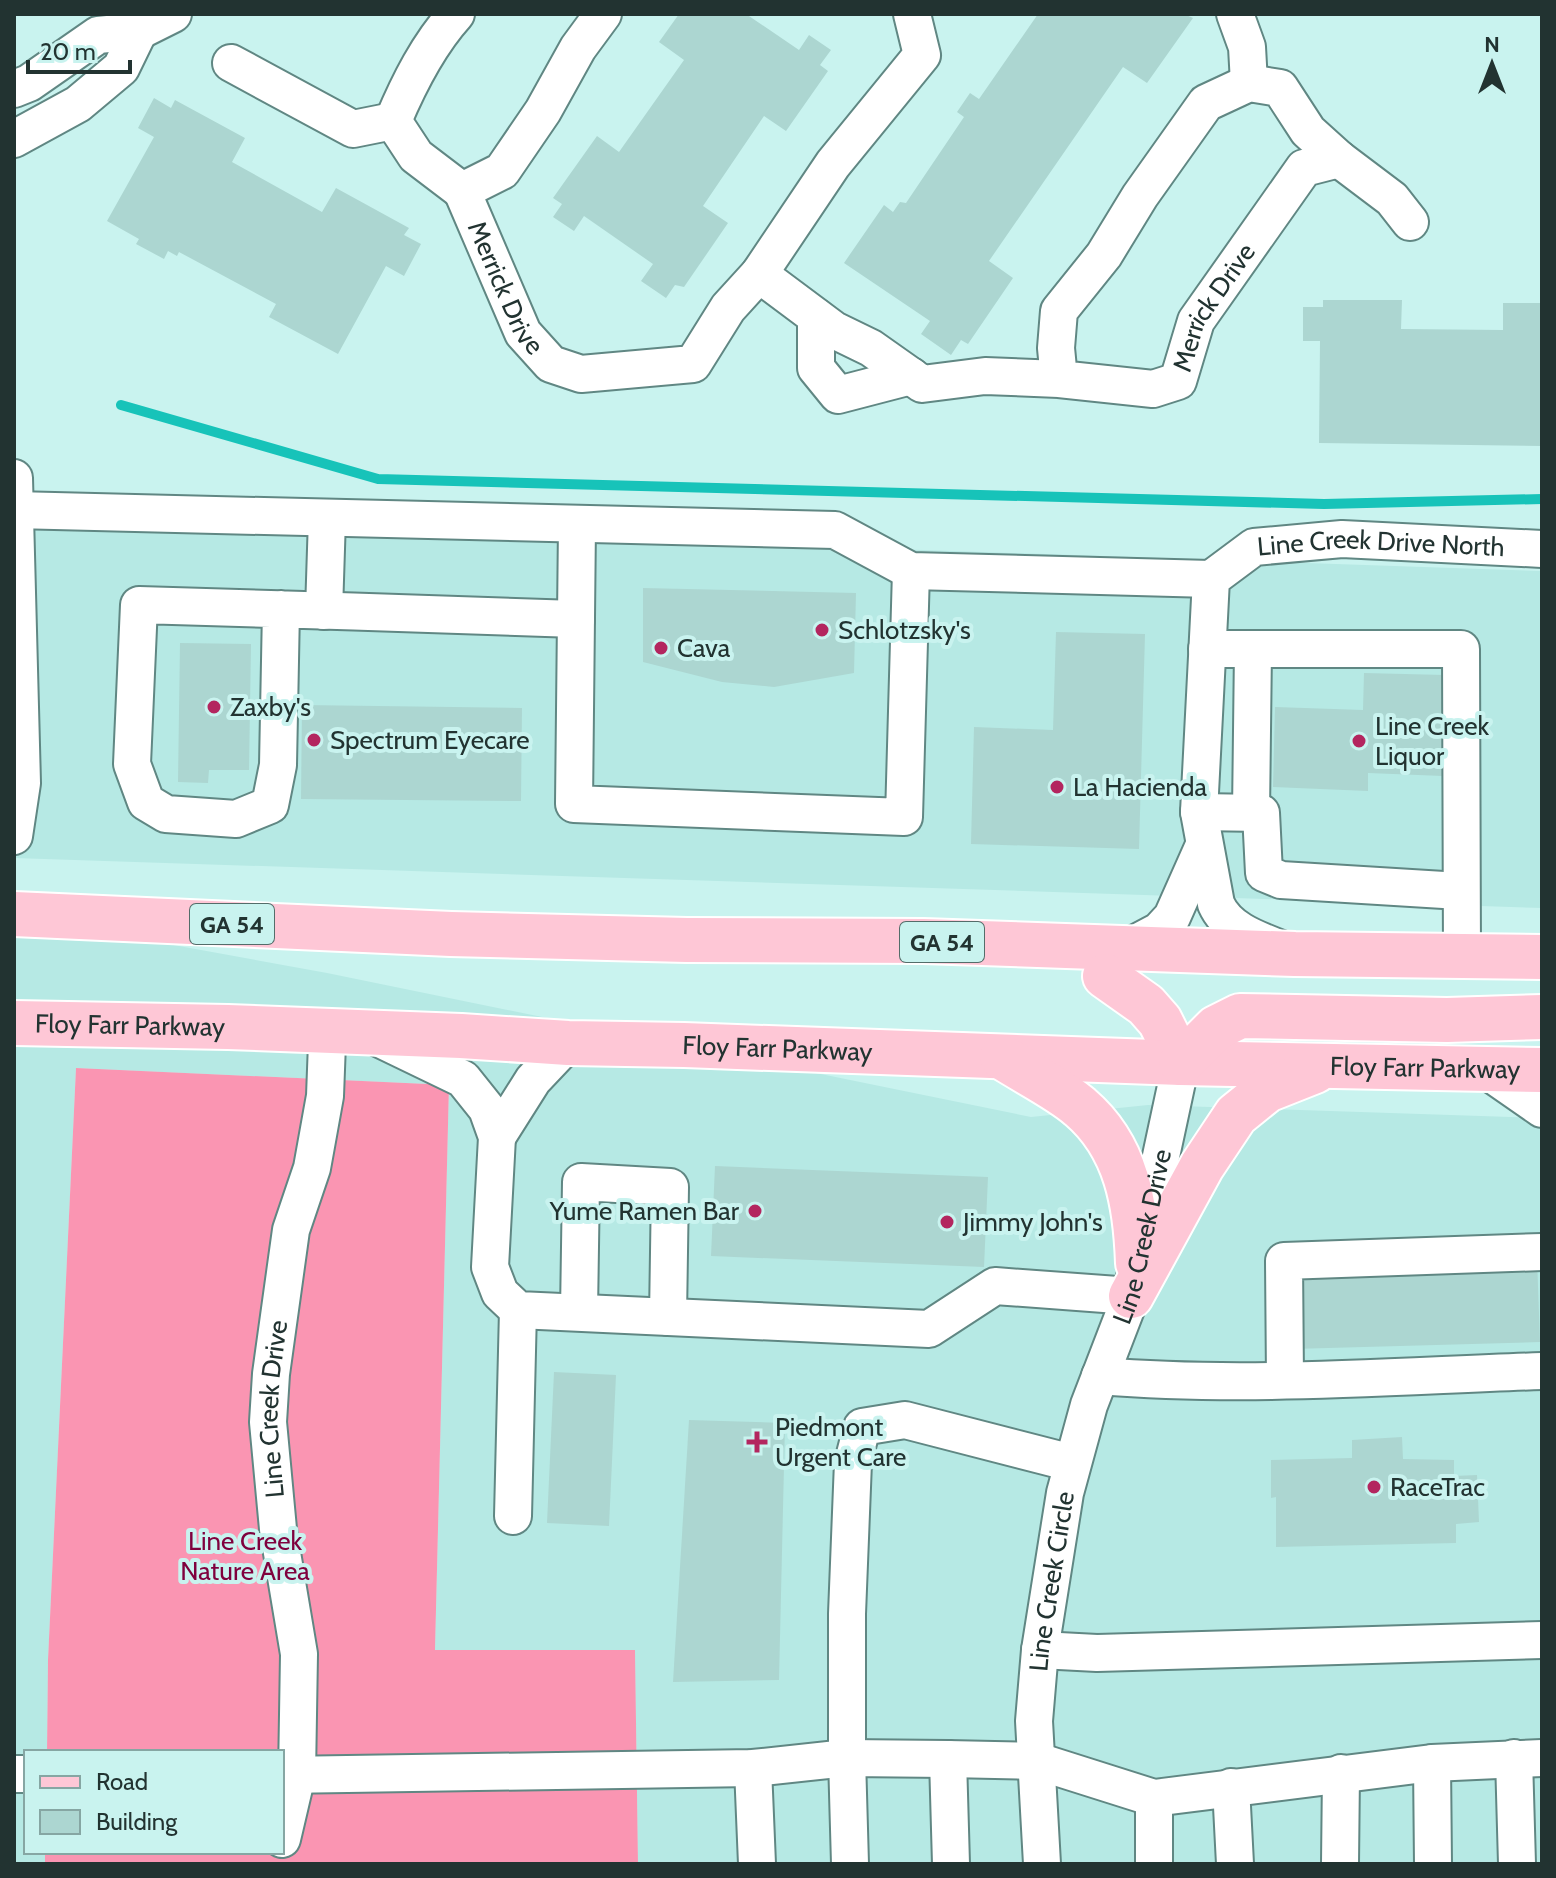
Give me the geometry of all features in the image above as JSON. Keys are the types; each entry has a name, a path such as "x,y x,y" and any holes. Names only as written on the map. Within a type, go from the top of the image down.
{"main road":[{"name":"GA 54","path":"14,914 451,934 687,940 778,957 892,966 1115,963 1295,954 1542,957"},
{"name":"GA 54","path":"1115,963 1542,982"},
{"path":"1115,963 1160,1021 1181,1063 1216,1028 1240,1016 1447,1020 1542,1017"},
{"name":"Floy Farr Parkway","path":"14,1023 350,1032 568,1043 1181,1063 1542,1070"},
{"path":"1000,1056 1080,1106 1108,1137 1122,1163 1137,1223 1134,1280"},
{"path":"1134,1280 1236,1115 1267,1090 1329,1066"}],"street":[{"path":"231,63 353,129 393,121 408,85 441,30 456,14"},
{"name":"Merrick Drive","path":"462,191 502,171 543,111 578,48 603,14"},
{"name":"Merrick Drive","path":"393,121 416,156 462,191 523,333 551,364 581,374 693,364 728,308 759,274 833,164 922,55 912,14"},
{"path":"1235,14 1247,47 1249,83"},
{"path":"14,89 29,83 98,35 161,19"},
{"path":"14,139 78,104 121,68 161,19"},
{"path":"1059,379 1056,348 1059,311 1104,255 1140,196 1206,103 1249,83 1280,88 1308,131 1392,199 1410,222"},
{"name":"Merrick Drive","path":"759,274 834,330 871,348 922,384 985,376 1059,379 1153,389 1178,381 1196,321 1304,168 1339,159"},
{"path":"816,317 816,368 838,395 911,376"},
{"path":"14,836 22,783 15,499 327,518 835,530 911,571 1211,579 1202,828 1216,904 1221,915 1246,935 1295,954"},
{"path":"324,611 327,518"},
{"path":"577,524 574,804 904,817 911,571"},
{"name":"Line Creek Drive North","path":"1211,579 1254,547 1342,539 1542,549"},
{"path":"281,609 278,765 270,805 236,819 166,814 146,802 132,764 139,605 281,609 576,619"},
{"path":"1207,649 1461,649 1462,956"},
{"path":"1253,649 1257,826 1264,873 1281,880 1460,891"},
{"path":"1202,828 1257,826"},
{"path":"1115,963 1159,931 1172,917 1202,828"},
{"path":"350,1032 463,1079 487,1109 497,1137 490,1267 500,1293 518,1310 929,1329 995,1286 1134,1280"},
{"name":"Line Creek Drive","path":"284,1823 299,1654 278,1529 268,1422 271,1374 291,1230 312,1168 325,1096 327,1043 350,1032"},
{"path":"497,1137 533,1080 568,1043"},
{"name":"Line Creek Drive","path":"1095,1391 1134,1280 1181,1063"},
{"path":"1483,1068 1542,1109"},
{"path":"579,1312 581,1182 626,1184 670,1187 668,1317"},
{"path":"1285,1380 1284,1261 1542,1252"},
{"path":"513,1516 518,1310"},
{"path":"1095,1391 1155,1381 1542,1371"},
{"name":"Line Creek Circle","path":"1042,1864 1034,1721 1040,1650 1072,1463 1095,1391"},
{"path":"850,1864 847,1614 853,1462 862,1427 905,1420 1072,1463"},
{"path":"1040,1650 1097,1653 1542,1640"},
{"path":"290,1775 753,1768 847,1758 1037,1761 1154,1798 1432,1763 1528,1758 1517,1864"},
{"path":"948,1759 951,1864"},
{"path":"1432,1763 1433,1864"},
{"path":"753,1768 757,1864"},
{"path":"1340,1864 1341,1773"},
{"path":"1231,1787 1235,1864"},
{"path":"1154,1798 1154,1864"}],"shaded area":[{"path":"14,519 1542,571 1542,908 14,858"},
{"path":"14,916 327,973 1031,1117 1148,1105 1542,1118 1542,1864 638,1864 635,1650 435,1651 449,1085 76,1068 48,1660 47,1750 24,1750 24,1854 45,1854 45,1864 14,1864"}],"green space":[{"name":"Line Creek Nature Area","path":"76,1068 449,1085 435,1650 635,1650 638,1864 45,1864 45,1854 284,1854 284,1750 47,1750 48,1660"}],"building":[{"path":"679,14 746,14 799,50 809,35 831,50 820,65 828,71 786,131 764,116 703,206 728,223 684,287 675,285 666,298 641,281 653,264 584,216 574,231 553,217 562,204 553,198 597,136 619,152 684,60 659,42"},
{"path":"1038,14 1184,14 1193,18 1147,83 1123,67 989,261 1013,278 968,344 961,340 951,355 921,334 930,321 844,263 884,205 893,212 900,202 906,203 964,117 957,112 970,93 979,99"},
{"path":"154,98 171,108 175,100 245,138 232,162 322,212 336,188 409,228 404,235 421,244 404,276 386,266 338,354 269,317 276,304 179,252 177,256 168,251 164,259 136,244 139,239 107,221 154,137 138,128"},
{"path":"1323,300 1402,300 1401,329 1503,330 1503,303 1542,303 1542,446 1319,443 1320,341 1303,341 1303,307 1323,307"},
{"path":"643,588 856,593 854,673 774,687 722,682 643,662"},
{"name":"La Hacienda","path":"1056,632 1145,634 1139,849 971,844 974,727 1053,730"},
{"name":"Zaxby's","path":"180,643 251,644 249,770 209,770 208,783 178,782"},
{"name":"Line Creek Liquor","path":"1364,673 1445,675 1443,776 1368,773 1368,791 1273,787 1275,707 1363,710"},
{"path":"302,705 522,708 521,801 301,799"},
{"path":"715,1166 988,1177 984,1267 711,1256"},
{"path":"1537,1258 1540,1342 1292,1349 1290,1265"},
{"path":"554,1372 616,1375 609,1526 547,1523"},
{"path":"689,1420 785,1423 779,1680 673,1682"},
{"name":"RaceTrac","path":"1402,1437 1403,1459 1454,1460 1454,1476 1477,1475 1479,1522 1456,1524 1456,1543 1276,1547 1276,1497 1271,1498 1271,1460 1352,1458 1352,1440"}],"waterway":[{"path":"121,405 378,479 1324,504 1542,499"}],"place":[{"name":"Schlotzsky's","path":"822,630"},
{"name":"Cava","path":"661,648"},
{"name":"Zaxby's","path":"214,707"},
{"name":"Spectrum Eyecare","path":"314,740"},
{"name":"Line Creek Liquor","path":"1359,741"},
{"name":"La Hacienda","path":"1057,787"},
{"name":"Yume Ramen Bar","path":"755,1211"},
{"name":"Jimmy John's","path":"947,1222"},
{"name":"Piedmont Urgent Care","path":"757,1442"},
{"name":"RaceTrac","path":"1374,1487"}]}
